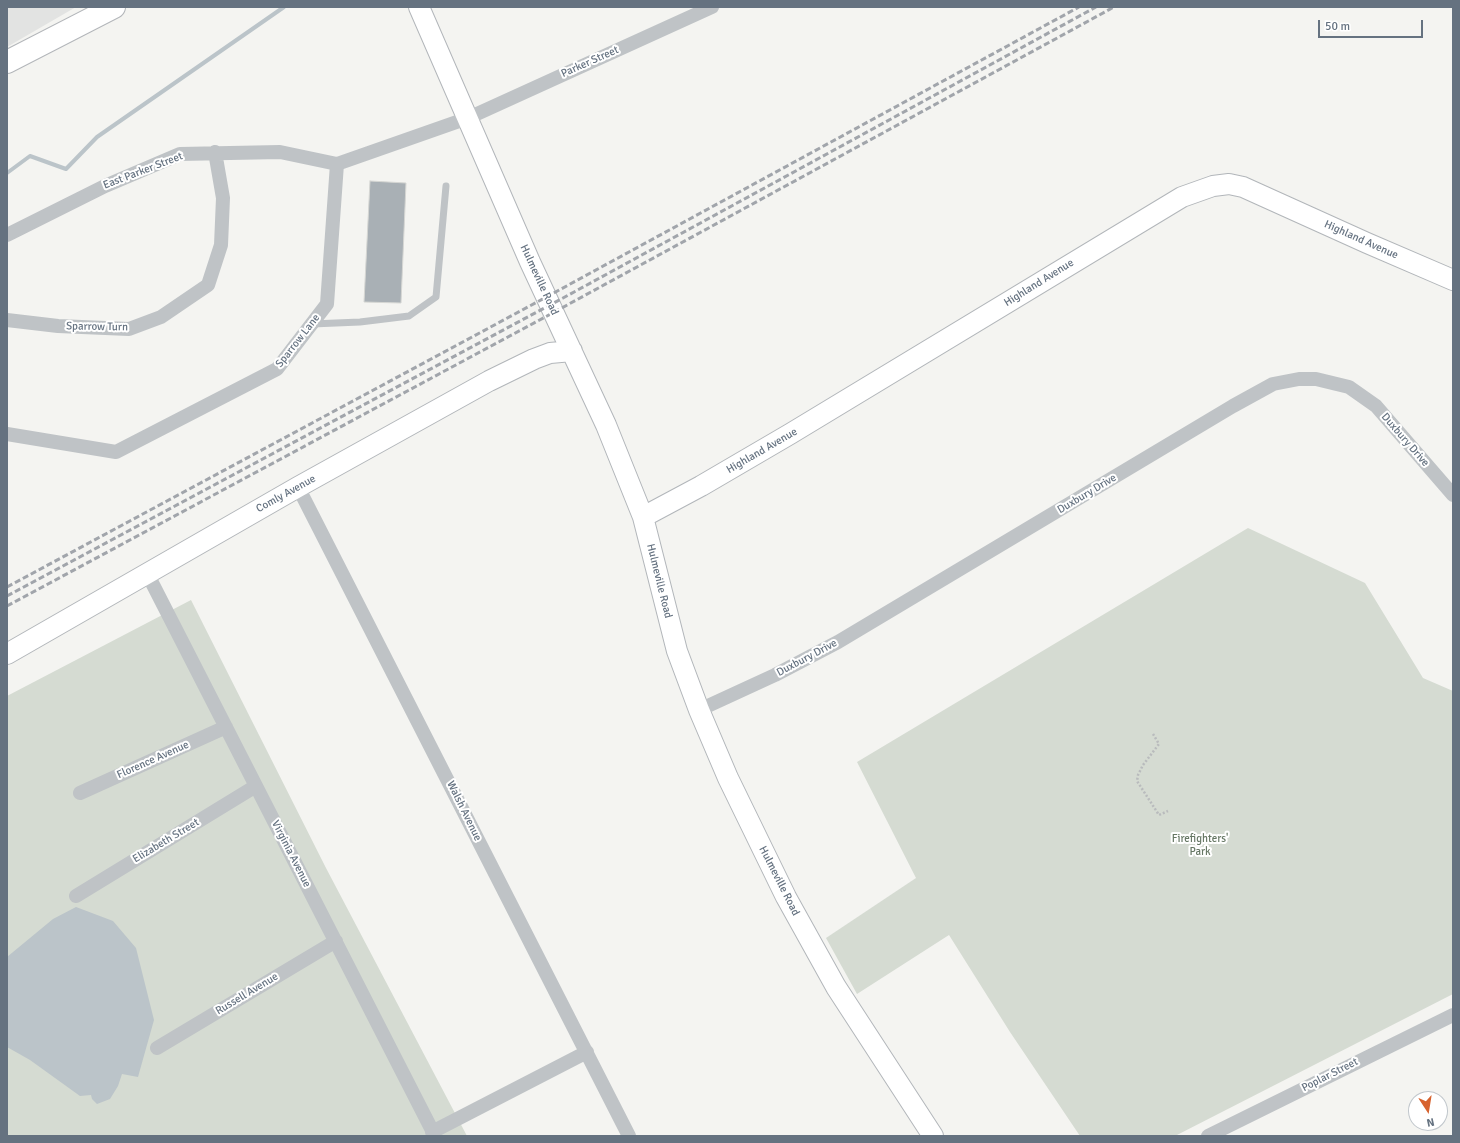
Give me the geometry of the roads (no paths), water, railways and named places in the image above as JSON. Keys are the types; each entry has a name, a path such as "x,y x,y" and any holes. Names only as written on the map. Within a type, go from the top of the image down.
{"main road":[{"path":"7,62 114,7"}],"street":[{"name":"Hulmeville Road","path":"419,7 530,262 606,425 643,517 677,651 699,710 728,778 808,938 840,993 933,1136"},
{"name":"Parker Street","path":"468,118 712,7"},
{"path":"337,164 468,118"},
{"name":"East Parker Street","path":"7,234 105,186 180,154 215,152 280,152 337,164"},
{"name":"Sparrow Turn","path":"7,320 58,326 129,329 161,317 208,285 221,245 223,198 215,152"},
{"name":"Sparrow Lane","path":"7,434 116,452 277,369 328,304 337,164"},
{"name":"Highland Avenue","path":"643,517 701,486 790,434 1162,208 1182,197 1213,186 1229,184 1243,187 1453,280"},
{"name":"Comly Avenue","path":"7,654 298,487 502,375 534,359 550,353 572,351"},
{"name":"Duxbury Drive","path":"699,710 775,675 838,642 1233,406 1273,384 1299,379 1316,379 1349,387 1376,406 1453,495"},
{"name":"Walsh Avenue","path":"298,487 629,1136"},
{"name":"Virginia Avenue","path":"147,573 434,1134"},
{"name":"Florence Avenue","path":"80,793 226,727"},
{"name":"Elizabeth Street","path":"76,896 256,786"},
{"name":"Russell Avenue","path":"157,1048 336,941"},
{"name":"Poplar Street","path":"1208,1136 1453,1015"},
{"path":"434,1134 587,1052"}],"lane":[{"path":"312,324 360,322 409,316 436,297 446,186"}],"waterway":[{"path":"7,173 30,156 66,169 97,137 284,7"}],"railway":[{"path":"7,587 539,301 1079,7"},
{"path":"7,596 563,298 1096,7"},
{"path":"7,606 547,316 1114,7"}],"park label":[{"name":"Firefighters' Park","path":"1200,845"}]}
